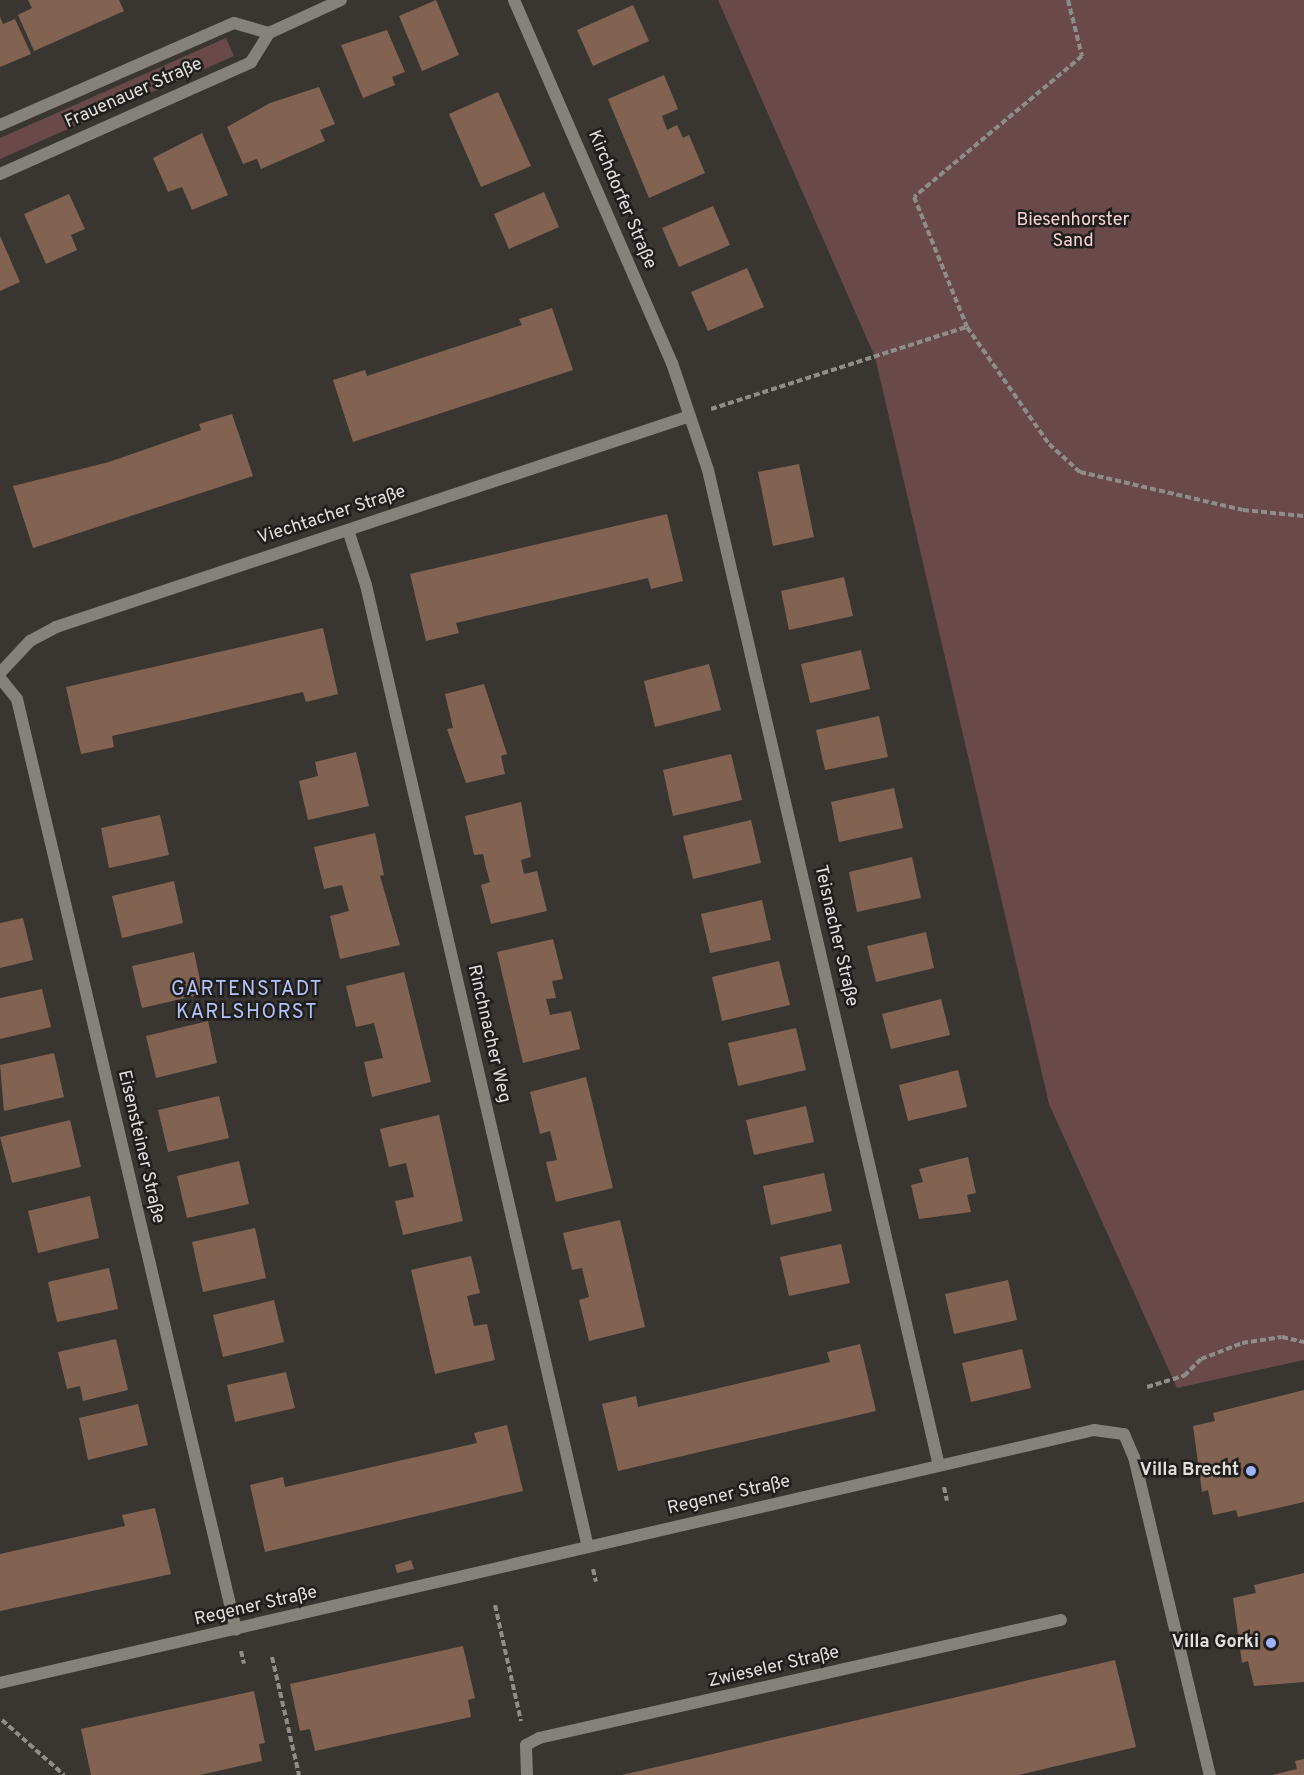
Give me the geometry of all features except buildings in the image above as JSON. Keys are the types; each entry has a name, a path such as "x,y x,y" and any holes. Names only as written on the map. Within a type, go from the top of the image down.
{"street":[{"path":"269,33 341,0"},
{"name":"Kirchdorfer Straße","path":"514,0 672,363 690,416"},
{"name":"Frauenauer Straße","path":"0,125 234,23 269,33 251,62 0,174"},
{"name":"Viechtacher Straße","path":"0,673 30,641 56,627 690,416"},
{"name":"Teisnacher Straße","path":"690,416 708,470 939,1466"},
{"name":"Rinchnacher Weg","path":"348,530 366,585 588,1547"},
{"name":"Eisensteiner Straße","path":"0,678 17,699 236,1630"},
{"name":"Regener Straße","path":"0,1683 1094,1430 1124,1434 1134,1457 1210,1775"},
{"name":"Zwieseler Straße","path":"526,1745 1061,1620"},
{"path":"526,1745 527,1775"}],"path":[{"path":"1068,0 1082,56 914,197 967,327 1049,444 1080,472 1243,510 1304,516"},
{"path":"690,416 967,327"},
{"path":"1147,1387 1184,1376 1201,1359 1242,1344 1282,1337 1304,1342"},
{"path":"495,1605 526,1745"},
{"path":"272,1657 299,1775"},
{"path":"2,1720 64,1775"}],"green space":[{"name":"Biesenhorster Sand","path":"718,0 1304,0 1304,1360 1177,1388 1049,1104 875,357"},
{"path":"226,38 234,56 0,159 0,138"}],"place":[{"name":"Villa Brecht","path":"1251,1471"},
{"name":"Villa Gorki","path":"1271,1643"}],"district":[{"name":"GARTENSTADT KARLSHORST","path":"247,1002"}]}
